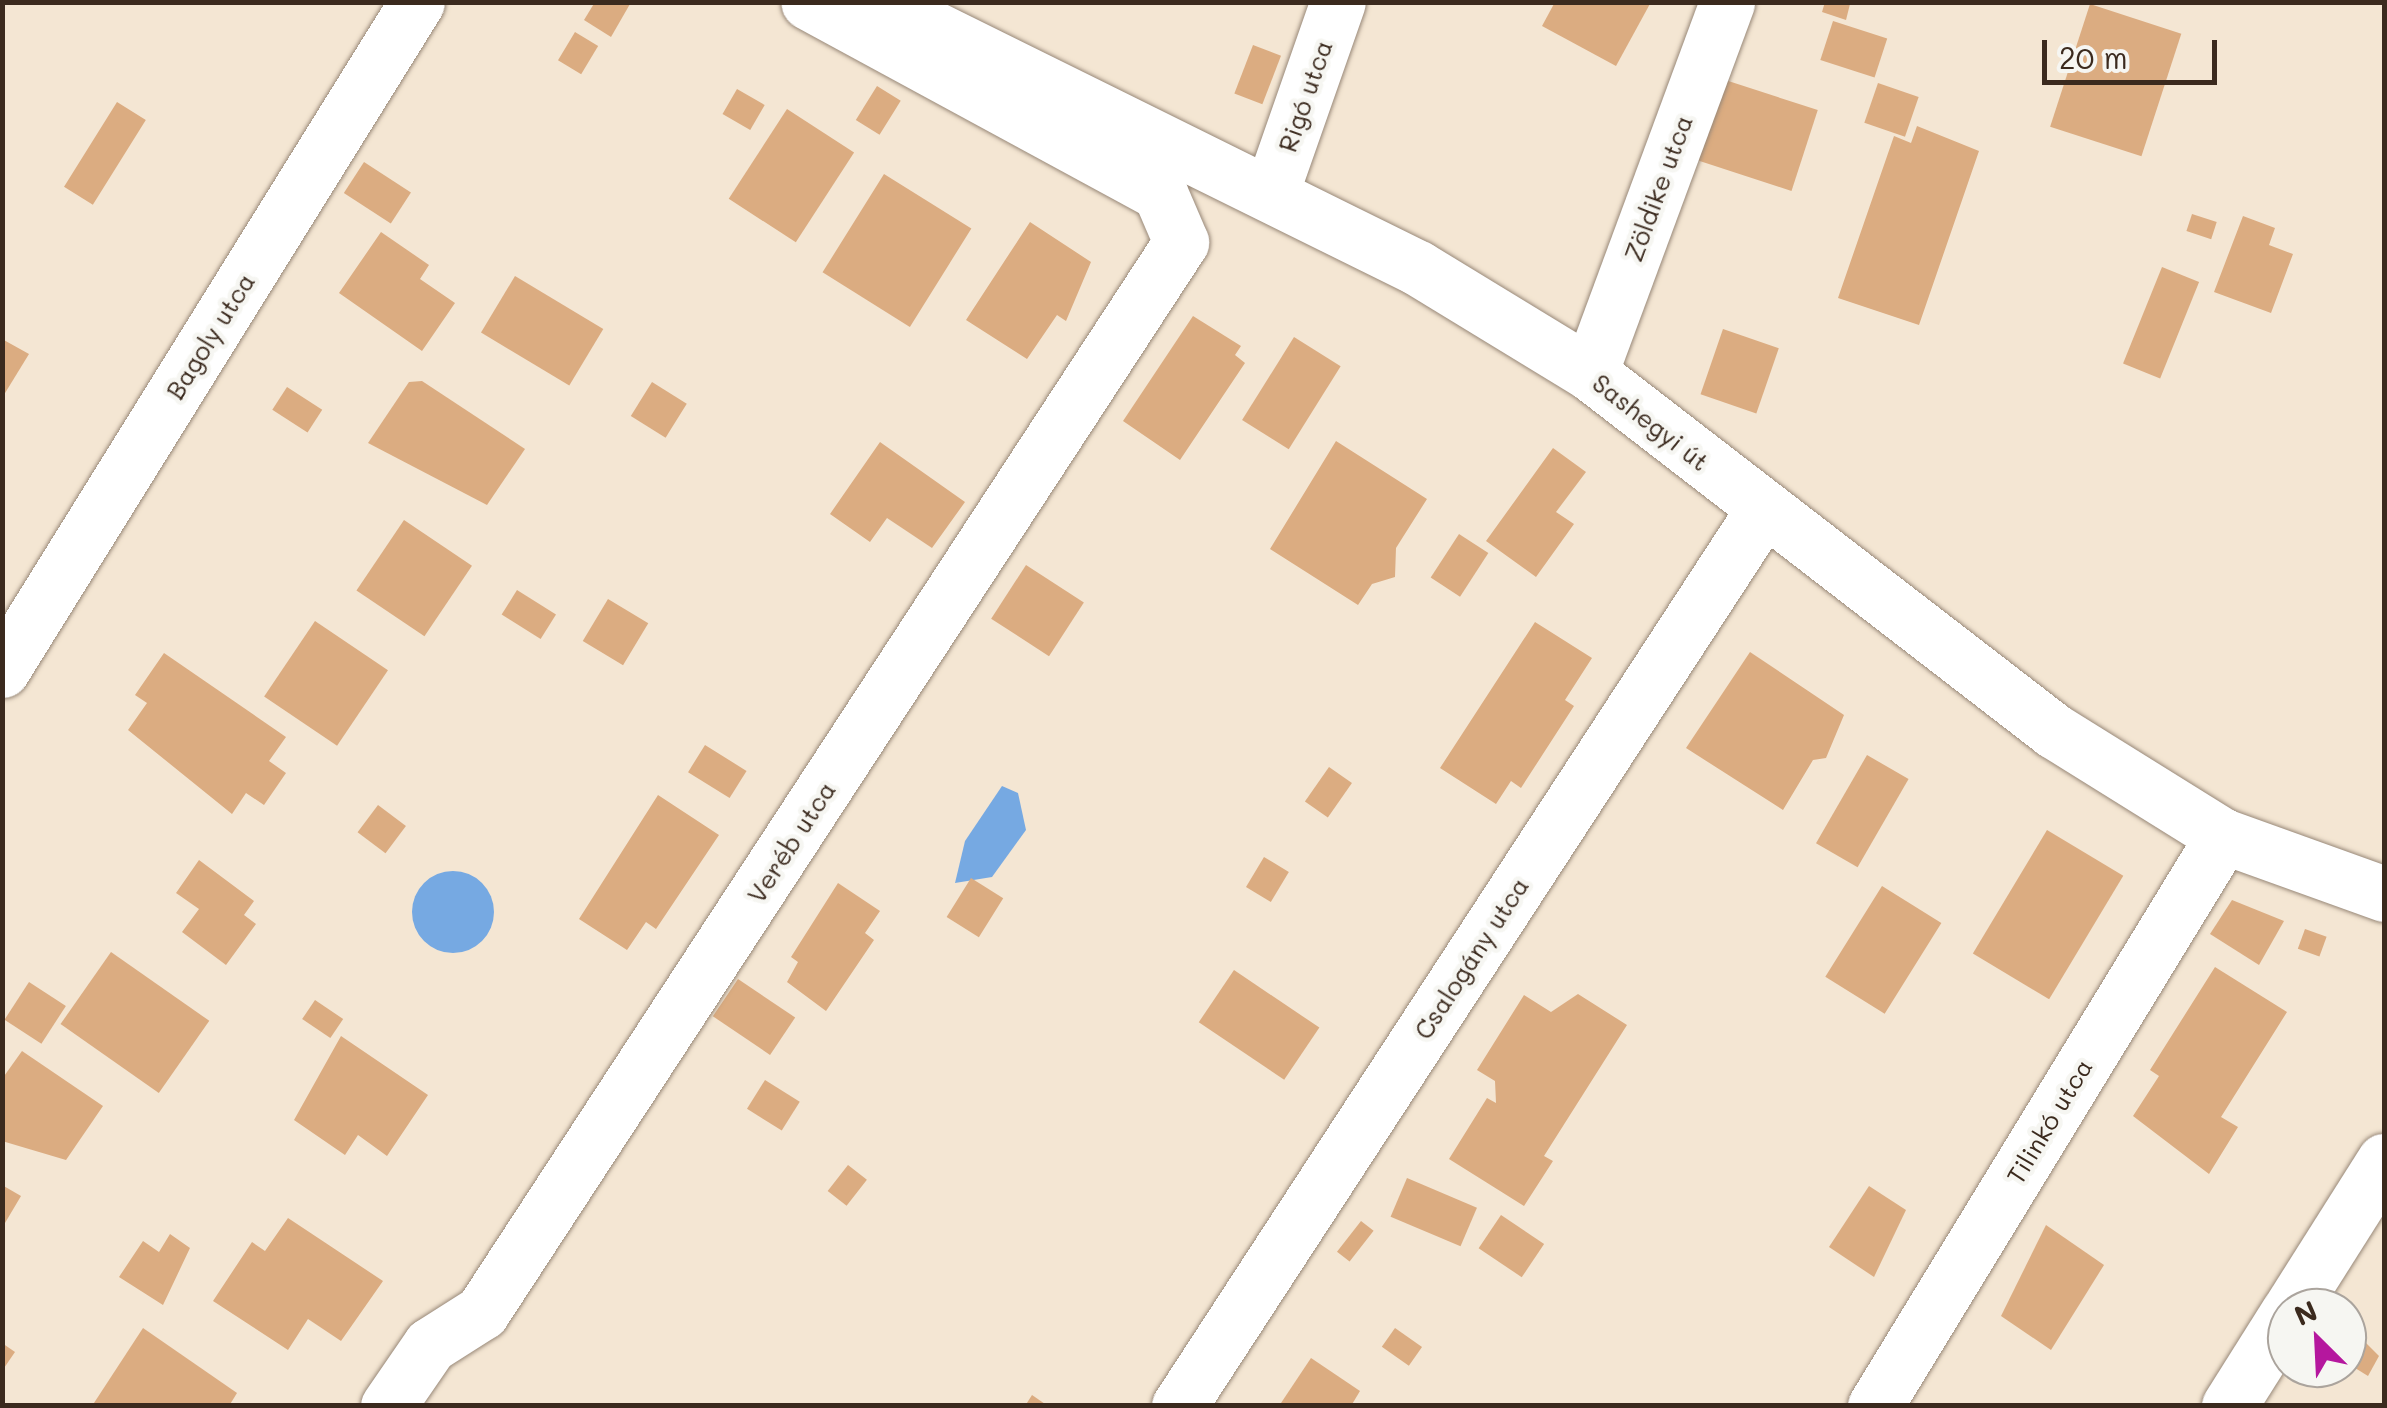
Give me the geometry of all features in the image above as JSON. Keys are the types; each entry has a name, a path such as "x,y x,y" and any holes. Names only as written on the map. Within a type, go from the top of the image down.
{"street":[{"name":"Bagoly utca","path":"2,670 417,2"},
{"name":"Veréb utca","path":"388,1406 430,1345 482,1312 1175,258 1179,225 1160,193 808,2"},
{"name":"Sashegyi út","path":"880,2 1272,190 1590,374 2054,730 2223,836 2384,894"},
{"name":"Rigó utca","path":"1272,190 1338,2"},
{"name":"Zöldike utca","path":"1590,374 1727,2"},
{"name":"Csalogány utca","path":"1179,1406 1763,510"},
{"name":"Tilinkó utca","path":"1875,1406 2223,836"},
{"path":"2304,1288 2384,1161"},
{"path":"2229,1406 2267,1346"}],"water":[{"path":"1002,786 1018,793 1026,830 992,877 955,883 965,841"},
{"path":"445,871 461,871 476,877 488,889 494,912 488,935 476,947 461,953 445,953 430,947 418,935 412,920 412,904 418,889 430,877"}],"building":[{"path":"595,2 630,4 611,37 584,20"},
{"path":"1555,2 1651,2 1616,66 1542,26"},
{"path":"1825,2 1850,4 1846,20 1822,12"},
{"path":"2090,4 2181,34 2141,156 2050,127"},
{"path":"1833,21 1887,39 1875,78 1820,60"},
{"path":"575,32 598,46 581,74 558,60"},
{"path":"1253,45 1281,56 1262,104 1234,94"},
{"path":"1716,77 1818,110 1791,191 1690,158"},
{"path":"1878,83 1919,97 1905,137 1864,123"},
{"path":"877,86 901,101 880,135 856,120"},
{"path":"737,89 765,105 750,130 722,114"},
{"path":"117,102 146,120 93,205 64,187"},
{"path":"787,109 854,153 796,242 729,199"},
{"path":"1917,126 1979,151 1919,325 1838,298 1894,136 1911,143"},
{"path":"364,162 411,192 391,224 344,193"},
{"path":"884,174 971,229 910,327 823,272"},
{"path":"2192,214 2217,222 2211,239 2186,231"},
{"path":"2243,216 2275,228 2269,245 2293,254 2271,313 2214,292"},
{"path":"1030,222 1091,262 1066,321 1057,315 1027,359 966,320"},
{"path":"381,232 429,265 420,279 455,303 422,351 339,293"},
{"path":"2162,267 2199,282 2160,378 2123,363"},
{"path":"515,276 603,329 569,386 481,333"},
{"path":"1193,316 1241,346 1235,355 1245,363 1180,460 1123,421"},
{"path":"1723,329 1779,348 1756,413 1701,394"},
{"path":"1294,337 1341,366 1289,449 1242,420"},
{"path":"2,339 29,354 2,398"},
{"path":"422,381 525,449 487,505 368,443 409,382"},
{"path":"652,382 687,404 666,438 631,416"},
{"path":"287,387 322,410 308,433 272,410"},
{"path":"1336,441 1427,499 1396,548 1395,577 1372,584 1358,605 1270,549"},
{"path":"880,442 965,502 932,548 887,518 870,542 830,514"},
{"path":"1553,448 1586,472 1556,512 1574,524 1536,577 1486,541"},
{"path":"404,520 472,566 424,636 356,590"},
{"path":"1459,534 1488,553 1460,597 1431,578"},
{"path":"1026,565 1084,603 1049,656 991,619"},
{"path":"517,590 556,614 541,639 502,615"},
{"path":"608,599 648,623 623,665 583,641"},
{"path":"315,621 388,670 337,746 264,696"},
{"path":"1535,622 1592,658 1565,700 1574,706 1521,788 1511,781 1496,804 1440,768"},
{"path":"1750,652 1844,715 1826,758 1813,760 1783,810 1686,748"},
{"path":"164,653 286,737 269,761 286,773 264,805 246,793 232,814 128,730 147,703 135,695"},
{"path":"705,745 747,771 730,798 688,772"},
{"path":"1867,755 1909,779 1858,867 1816,843"},
{"path":"1329,767 1352,783 1328,817 1305,801"},
{"path":"658,795 719,835 656,929 646,922 627,950 579,919"},
{"path":"378,805 406,826 385,853 358,832"},
{"path":"2047,830 2123,876 2049,999 1973,953"},
{"path":"1264,857 1289,872 1271,902 1246,887"},
{"path":"199,860 254,901 244,915 256,924 226,965 182,932 199,909 176,893"},
{"path":"971,878 1003,898 979,937 947,917"},
{"path":"838,883 880,911 865,933 874,940 826,1011 787,982 798,962 791,957"},
{"path":"1882,886 1941,923 1885,1014 1825,977"},
{"path":"2232,900 2284,921 2259,965 2210,934"},
{"path":"2305,929 2327,937 2319,957 2298,949"},
{"path":"111,952 209,1021 159,1093 61,1024"},
{"path":"2215,967 2287,1012 2221,1117 2238,1127 2209,1174 2133,1116 2159,1076 2150,1070"},
{"path":"1234,970 1319,1028 1284,1080 1199,1022"},
{"path":"738,979 795,1018 770,1055 713,1016"},
{"path":"29,982 66,1006 41,1044 4,1020"},
{"path":"1578,994 1627,1025 1544,1156 1553,1161 1524,1206 1449,1159 1487,1098 1496,1103 1495,1081 1477,1070 1524,995 1551,1012"},
{"path":"315,1000 343,1019 330,1038 302,1019"},
{"path":"341,1036 428,1095 387,1156 358,1135 345,1155 294,1120"},
{"path":"22,1051 103,1106 66,1160 2,1141 2,1079"},
{"path":"765,1080 800,1102 782,1131 747,1109"},
{"path":"848,1165 867,1180 847,1206 828,1191"},
{"path":"1407,1178 1477,1208 1461,1246 1391,1217"},
{"path":"2,1185 21,1196 2,1228"},
{"path":"1869,1186 1906,1210 1874,1277 1829,1247"},
{"path":"1501,1215 1544,1244 1522,1277 1479,1248"},
{"path":"288,1218 383,1281 341,1341 308,1319 288,1350 213,1301 252,1242 265,1251"},
{"path":"1361,1221 1374,1231 1350,1262 1337,1252"},
{"path":"2046,1225 2104,1265 2051,1350 2001,1316"},
{"path":"170,1234 190,1248 163,1305 119,1277 143,1241 159,1252"},
{"path":"143,1328 237,1393 229,1406 92,1406"},
{"path":"1395,1328 1422,1347 1409,1366 1382,1347"},
{"path":"2,1343 15,1352 2,1371"},
{"path":"2367,1344 2379,1356 2367,1375"},
{"path":"1311,1358 1360,1391 1351,1406 1279,1406"},
{"path":"1032,1395 1048,1406 1025,1406"}]}
